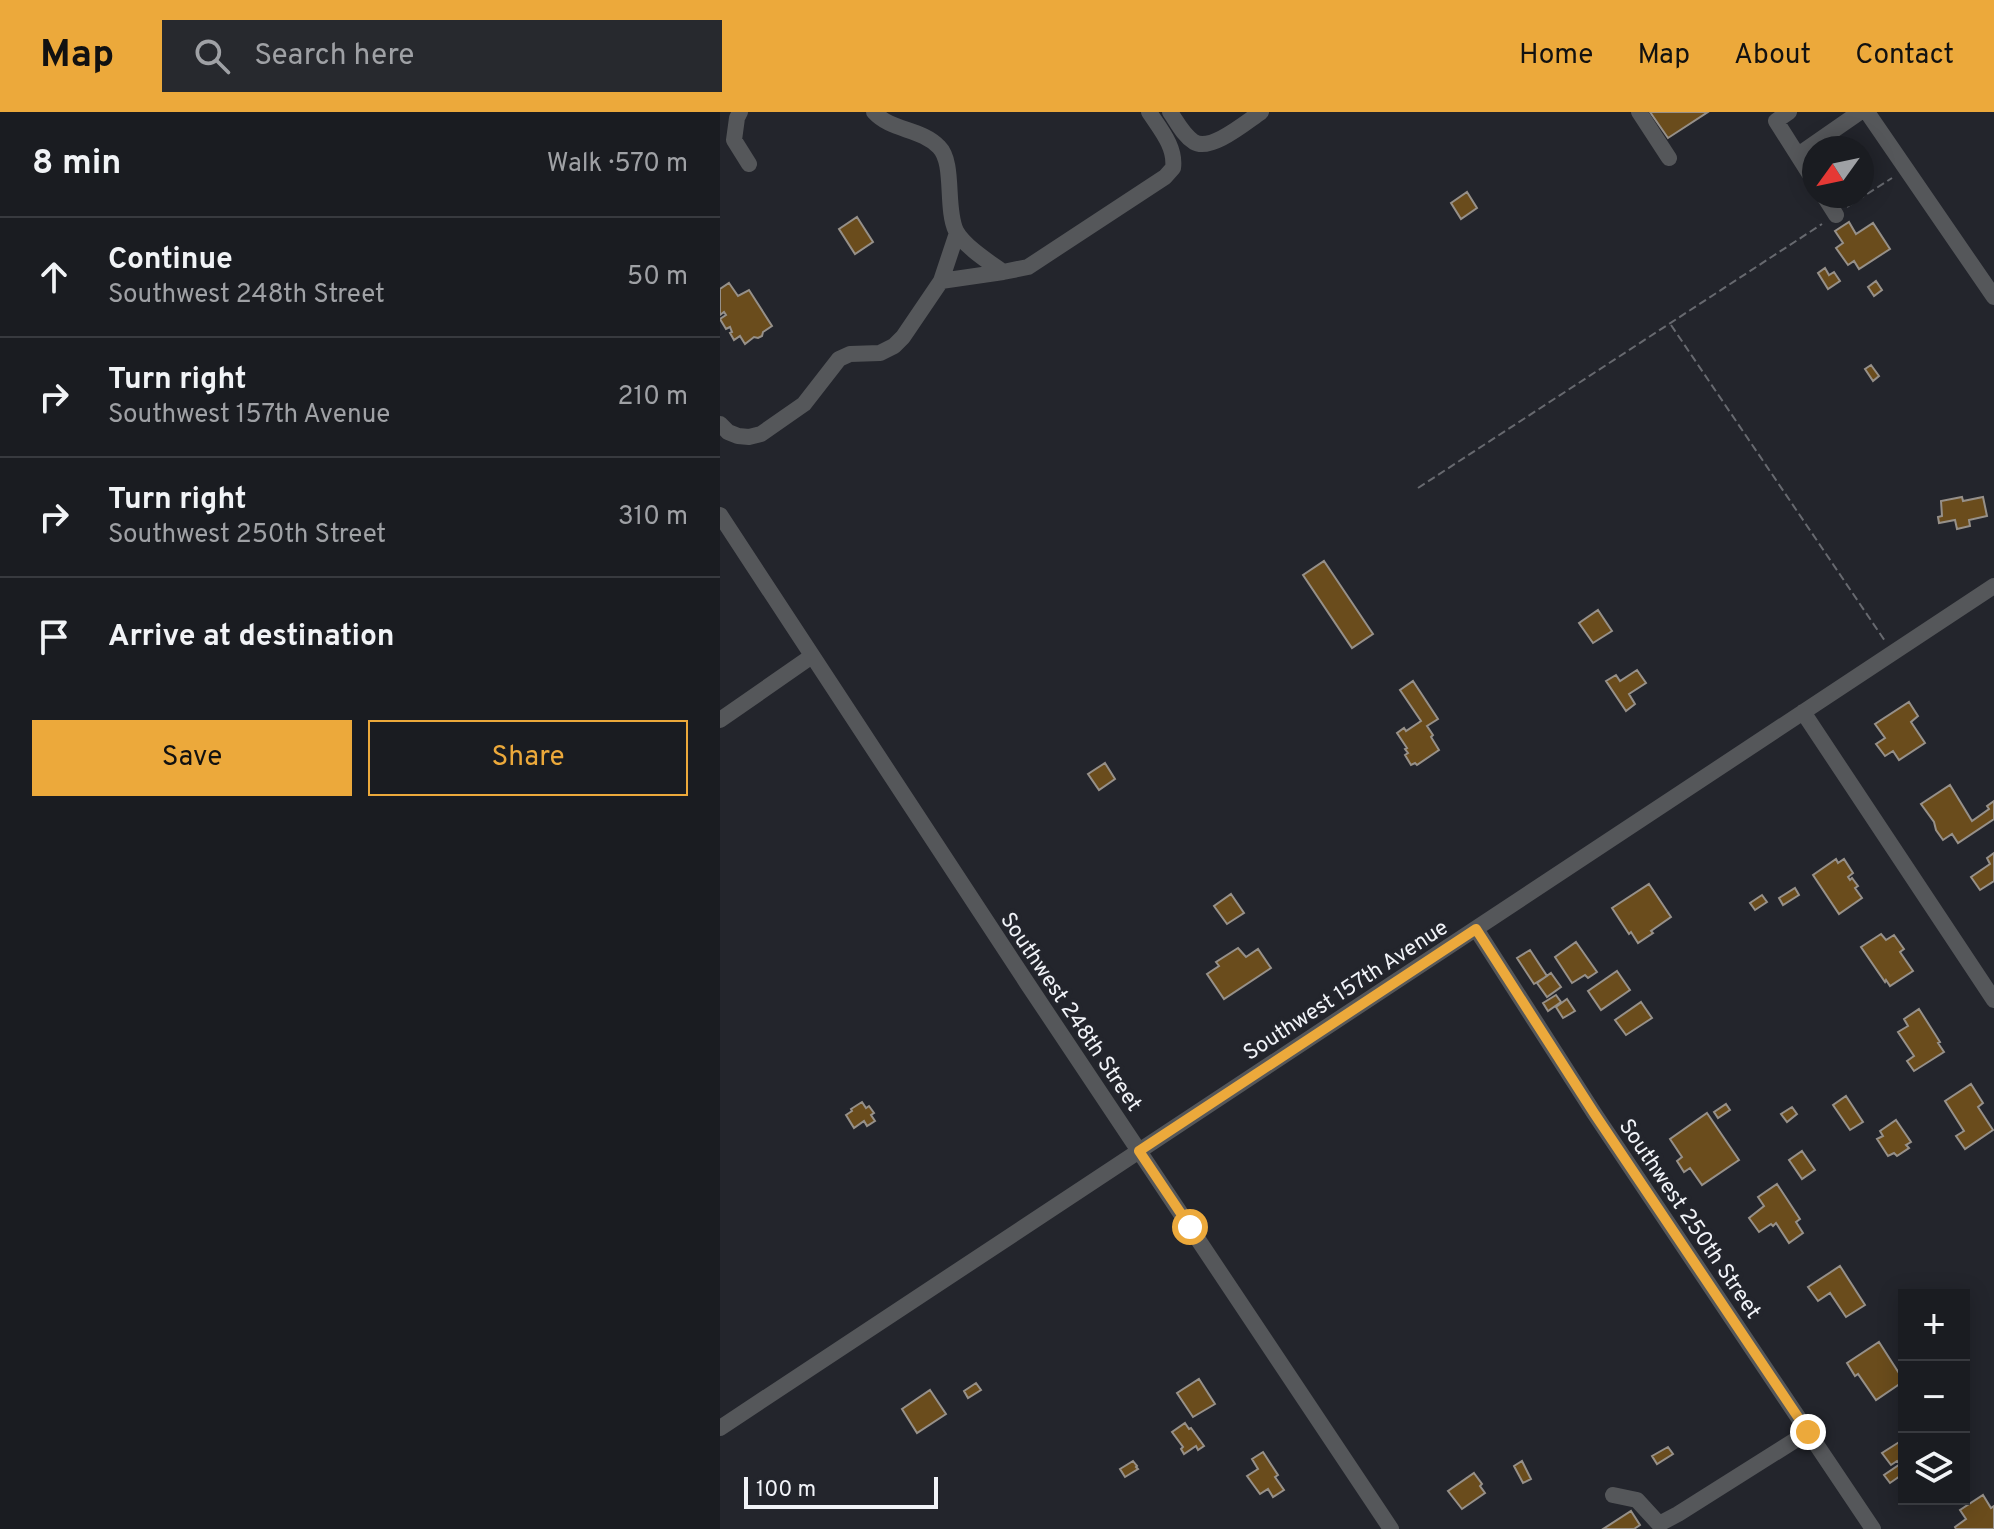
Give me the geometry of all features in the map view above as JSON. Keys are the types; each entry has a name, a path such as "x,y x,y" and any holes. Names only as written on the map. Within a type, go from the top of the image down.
{"street":[{"path":"740,112 734,140 749,164"},
{"path":"941,281 1028,267 1165,177 1173,168 1174,160 1169,143 1149,112"},
{"path":"1170,112 1184,133 1196,143 1205,145 1216,142 1261,112"},
{"path":"1639,112 1669,158"},
{"path":"1789,112 1776,121 1802,162"},
{"path":"1798,155 1860,112"},
{"path":"1867,112 1994,297"},
{"path":"720,424 738,436 761,434 804,404 839,359 850,354 880,353 894,346 941,281 957,233 948,191 948,165 941,148 925,136 872,113"},
{"path":"1832,208 1836,215"},
{"path":"957,233 1003,272"},
{"name":"Southwest 248th Street","path":"720,515 1391,1529"},
{"name":"Southwest 157th Avenue","path":"720,1428 1994,586"},
{"path":"720,720 812,656"},
{"path":"1803,712 1994,1000"},
{"name":"Southwest 250th Street","path":"1476,929 1594,1113 1873,1529"},
{"path":"1613,1495 1637,1500 1659,1524 1808,1432"}],"path":[{"path":"1418,488 1906,169"},
{"path":"1670,324 1893,652"}],"building":[{"path":"1650,112 1708,112 1668,138"},
{"path":"1467,192 1477,208 1461,219 1451,203"},
{"path":"857,217 873,242 855,254 839,229"},
{"path":"1849,222 1856,234 1873,223 1890,249 1859,269 1854,261 1848,265 1836,248 1843,243 1835,231"},
{"path":"1825,268 1829,275 1834,272 1840,281 1828,289 1818,273"},
{"path":"1876,281 1882,290 1874,296 1868,287"},
{"path":"729,283 738,296 749,290 772,326 762,336 754,337 745,344 740,336 734,340 730,327 726,329 720,319 726,315 724,312 720,315 720,289"},
{"path":"1871,365 1879,376 1873,381 1865,369"},
{"path":"1962,497 1963,501 1983,497 1987,516 1969,520 1970,526 1957,529 1955,520 1939,523 1941,501"},
{"path":"1324,561 1373,634 1352,648 1303,575"},
{"path":"1598,610 1612,631 1593,643 1579,623"},
{"path":"1637,670 1646,683 1629,694 1635,704 1626,711 1606,681 1616,675 1620,681"},
{"path":"1413,681 1438,719 1427,726 1439,750 1417,765 1411,765 1405,755 1407,748 1397,733 1421,721 1400,690"},
{"path":"1909,702 1918,716 1911,722 1925,743 1899,760 1893,751 1885,756 1876,744 1885,738 1875,724"},
{"path":"1105,763 1115,779 1099,790 1088,774"},
{"path":"1950,785 1972,821 1989,809 1987,806 1994,801 1994,819 1958,843 1952,834 1943,840 1921,804"},
{"path":"1994,853 1994,881 1980,890 1971,877 1990,864 1987,858"},
{"path":"1836,859 1838,863 1844,859 1853,873 1848,877 1858,886 1855,888 1862,898 1839,914 1813,875"},
{"path":"1649,884 1671,917 1638,943 1612,908"},
{"path":"1795,888 1799,895 1783,905 1779,898"},
{"path":"1231,894 1244,913 1227,924 1214,906"},
{"path":"1762,895 1767,902 1755,910 1750,903"},
{"path":"1881,934 1886,940 1894,935 1904,949 1900,952 1913,971 1890,986 1861,947"},
{"path":"1576,942 1597,972 1572,983 1555,957"},
{"path":"1238,948 1246,957 1258,949 1271,968 1224,999 1207,974 1219,966 1216,962"},
{"path":"1530,950 1547,976 1534,984 1517,958"},
{"path":"1617,971 1630,990 1601,1010 1588,991"},
{"path":"1551,973 1561,987 1547,997 1537,983"},
{"path":"1556,995 1561,1002 1548,1011 1543,1003"},
{"path":"1567,999 1575,1011 1563,1018 1556,1007"},
{"path":"1641,1002 1652,1018 1626,1035 1615,1020"},
{"path":"1919,1009 1944,1052 1914,1071 1907,1061 1914,1056 1898,1032 1908,1026 1904,1019"},
{"path":"1971,1084 1983,1103 1978,1107 1993,1130 1965,1149 1956,1136 1964,1131 1945,1101"},
{"path":"1846,1096 1863,1122 1850,1130 1833,1105"},
{"path":"862,1102 874,1113 871,1115 875,1121 867,1126 864,1121 854,1128 846,1115"},
{"path":"1726,1104 1730,1110 1718,1118 1714,1112"},
{"path":"1792,1107 1797,1114 1787,1122 1781,1114"},
{"path":"1707,1113 1739,1160 1702,1185 1690,1168 1684,1172 1677,1161 1682,1157 1670,1139"},
{"path":"1896,1120 1911,1142 1906,1145 1909,1148 1897,1156 1894,1153 1888,1156 1877,1139 1883,1136 1880,1131"},
{"path":"1802,1151 1815,1170 1802,1179 1789,1160"},
{"path":"1777,1184 1800,1219 1796,1222 1803,1233 1789,1243 1776,1223 1759,1232 1749,1218 1764,1206 1758,1197"},
{"path":"1840,1266 1865,1305 1846,1317 1830,1293 1818,1301 1808,1287"},
{"path":"1879,1342 1898,1372 1898,1385 1876,1400 1847,1363"},
{"path":"1199,1379 1215,1404 1193,1417 1177,1393"},
{"path":"976,1383 981,1390 968,1398 964,1391"},
{"path":"930,1390 946,1414 917,1433 902,1409"},
{"path":"1185,1423 1204,1446 1198,1450 1196,1446 1184,1454 1183,1447 1172,1432"},
{"path":"1898,1443 1898,1462 1891,1465 1882,1453"},
{"path":"1668,1447 1673,1454 1657,1464 1652,1456"},
{"path":"1263,1452 1284,1490 1273,1497 1268,1489 1260,1494 1247,1476 1258,1469 1252,1459"},
{"path":"1133,1461 1138,1469 1125,1477 1120,1469"},
{"path":"1522,1461 1531,1479 1523,1483 1514,1466"},
{"path":"1898,1465 1898,1477 1890,1483 1884,1475"},
{"path":"1474,1473 1485,1493 1462,1509 1448,1491"},
{"path":"1983,1495 1991,1508 1994,1506 1994,1529 1956,1529 1966,1519 1960,1510"},
{"path":"1631,1511 1640,1525 1634,1529 1603,1529"}],"route":[{"path":"1190,1227 1139,1151 1476,929 1594,1113 1808,1432"}]}
